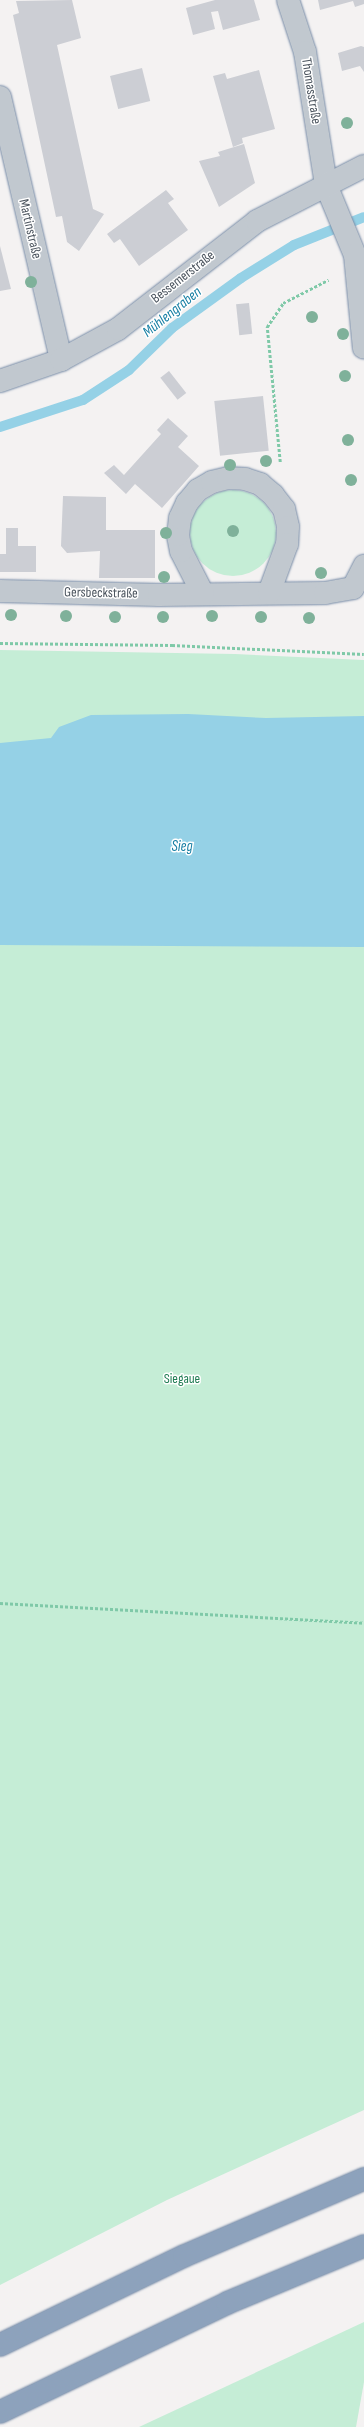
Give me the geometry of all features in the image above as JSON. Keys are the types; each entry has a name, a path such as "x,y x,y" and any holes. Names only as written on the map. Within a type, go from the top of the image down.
{"highway":[{"path":"0,2345 184,2256 364,2179"},
{"path":"0,2412 226,2303 364,2246"}],"street":[{"name":"Thomasstraße","path":"288,0 304,52 328,191"},
{"name":"Martinstraße","path":"0,97 61,360"},
{"name":"Bessemerstraße","path":"0,381 61,360 118,329 257,221 328,191 364,166"},
{"path":"328,191 356,263 364,348"},
{"path":"203,594 181,551 178,535 180,518 187,503 198,490 212,482 228,478 245,479 260,484 274,495 284,509 288,527 287,544 269,593"},
{"name":"Gersbeckstraße","path":"0,591 325,594 353,588 364,566"}],"path":[{"path":"274,495 281,475 267,327 283,303 356,263"},
{"path":"0,643 172,645 364,654"},
{"path":"0,1603 364,1624"}],"green space":[{"path":"233,490 249,493 257,497 269,509 273,517 276,533 273,549 269,557 257,569 249,573 233,576 217,573 209,569 197,557 193,549 190,533 193,517 197,509 209,497 217,493"},
{"name":"Siegaue","path":"0,650 235,654 364,660 364,2110 167,2200 0,2285"},
{"path":"364,2322 364,2382 356,2427 139,2427"}],"water":[{"name":"Sieg","path":"188,714 266,718 364,716 364,947 0,945 0,743 51,738 59,727 91,715"}],"building":[{"path":"72,0 81,38 57,45 93,209 104,214 79,251 67,242 62,216 56,217 13,15 19,13 16,1"},
{"path":"215,0 254,0 260,20 223,30 218,11 211,12 215,29 193,35 186,8"},
{"path":"318,0 364,0 364,4 355,7 353,1 320,10"},
{"path":"361,46 364,47 364,72 360,66 342,71 338,53"},
{"path":"142,68 150,101 118,109 110,76"},
{"path":"259,70 275,129 242,138 243,143 233,147 213,76 225,73 227,79"},
{"path":"244,144 255,183 219,207 199,161 220,156 218,152"},
{"path":"166,190 174,199 168,203 188,230 139,266 120,239 114,243 107,234"},
{"path":"0,246 11,289 0,291"},
{"path":"249,303 252,334 239,335 236,304"},
{"path":"169,371 186,393 178,400 160,378"},
{"path":"263,396 269,451 220,456 214,401"},
{"path":"168,418 188,436 178,447 199,466 162,508 135,484 126,494 104,473 114,465 124,475 161,434 157,430"},
{"path":"63,496 106,497 106,530 155,530 155,578 99,578 100,551 67,553 61,546"},
{"path":"6,528 18,528 18,546 36,546 36,572 0,572 0,554 6,554"}],"waterway":[{"name":"Mühlengraben","path":"0,427 83,400 129,370 172,328 241,278 294,245 364,217"}]}
